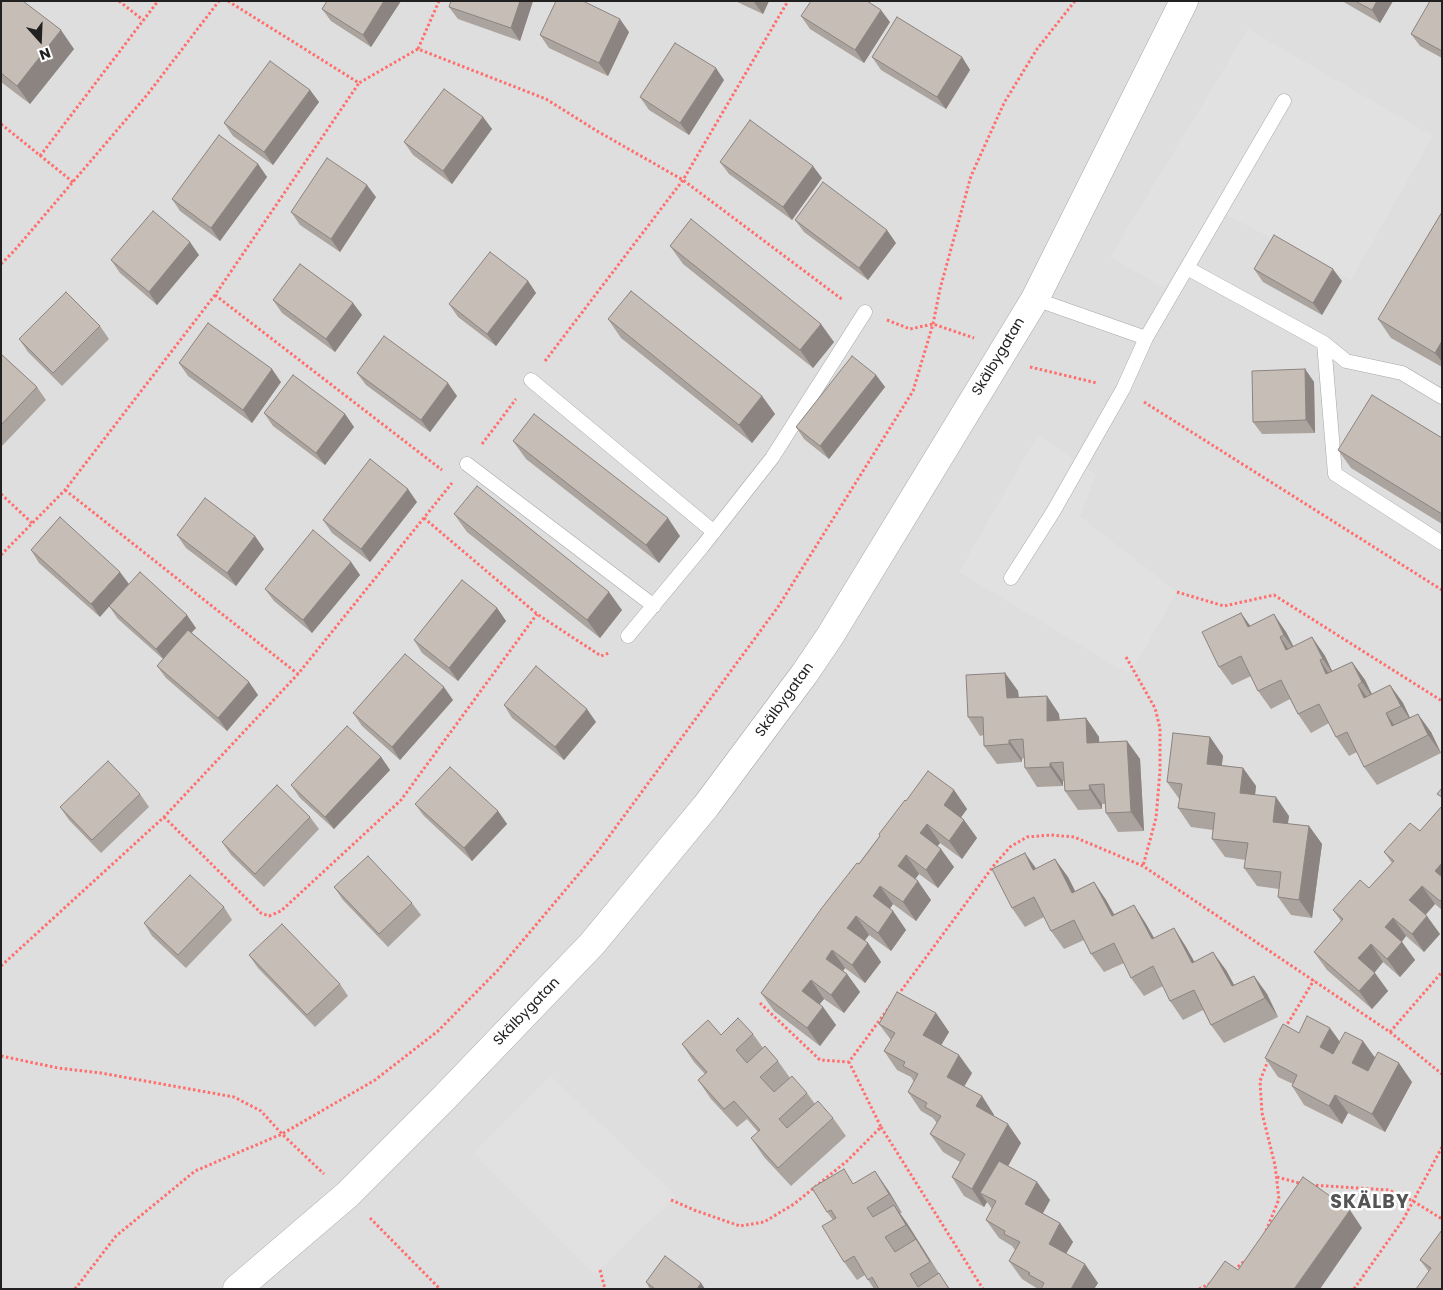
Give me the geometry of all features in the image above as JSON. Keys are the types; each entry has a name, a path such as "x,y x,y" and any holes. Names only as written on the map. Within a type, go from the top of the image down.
{"street":[{"name":"Skälbygatan","path":"237,1289 347,1195 444,1098 592,944 706,806 806,673 1035,299 1184,1"}],"lane":[{"path":"1010,578 1053,512 1123,389 1146,338 1284,101"},
{"path":"1187,268 1324,343 1346,361 1402,373 1442,397"},
{"path":"1035,299 1146,338"},
{"path":"628,636 772,458 865,312"},
{"path":"1324,343 1335,474 1442,543"},
{"path":"531,380 714,532"},
{"path":"467,464 654,606"}],"path":[{"path":"119,1 143,20"},
{"path":"40,156 158,1"},
{"path":"1,264 147,95 219,1"},
{"path":"228,1 359,83"},
{"path":"1,555 65,490 215,295 359,83 418,49 439,1"},
{"path":"1,966 164,817 298,674 467,464 683,180 788,1"},
{"path":"75,1289 116,1236 195,1171 282,1134 375,1080 438,1031 498,970 598,850 783,599 913,391 933,324 940,289 971,176 1004,103 1037,49 1075,1"},
{"path":"418,49 546,98 597,131 683,180 854,308 910,329 933,324 974,338 1024,365 1123,389 1442,590"},
{"path":"1,124 73,182"},
{"path":"215,295 454,479"},
{"path":"65,490 298,674"},
{"path":"1,494 32,523"},
{"path":"424,518 537,614 601,656 620,648 628,636"},
{"path":"1177,592 1224,606 1274,595 1442,701"},
{"path":"164,817 261,913 269,916 281,911 400,800 537,614"},
{"path":"1126,657 1155,708 1160,728 1160,771 1156,818 1143,866"},
{"path":"848,1062 995,864 1010,847 1027,837 1051,835 1074,837 1143,866 1390,1032 1442,1074"},
{"path":"1390,1032 1442,972"},
{"path":"1282,1034 1314,980"},
{"path":"760,1003 820,1060 848,1062"},
{"path":"1,1056 58,1068 234,1097 261,1111 282,1134"},
{"path":"1266,1232 1279,1199 1275,1165 1262,1113 1260,1081 1269,1057"},
{"path":"848,1062 881,1127 983,1289"},
{"path":"671,1200 740,1226 764,1222 794,1204 848,1162 881,1127"},
{"path":"1354,1289 1402,1220 1442,1147"},
{"path":"1277,1178 1304,1184 1388,1190 1413,1201 1442,1219"},
{"path":"1228,1275 1253,1254"},
{"path":"600,1270 605,1289"},
{"path":"1199,1289 1213,1282"}],"shaded area":[{"path":"1,1 1442,1 1442,1289 1,1289"},
{"path":"1248,29 1433,136 1351,280 1214,208 1165,288 1110,257"},
{"path":"1038,434 1096,475 1080,516 1177,592 1133,669 1128,674 959,572"},
{"path":"551,1076 676,1196 595,1274 474,1153"}],"building":[{"path":"1,1 23,1 61,30 17,86 1,73"},
{"path":"327,1 384,1 363,35 322,9"},
{"path":"451,1 520,1 511,28 449,7"},
{"path":"556,1 583,1 620,19 599,63 540,35"},
{"path":"811,1 867,1 881,10 855,50 801,16"},
{"path":"1355,1 1377,1 1372,10"},
{"path":"1430,1 1442,1 1442,51 1411,34"},
{"path":"897,17 962,57 937,97 872,57"},
{"path":"675,43 716,68 680,123 640,97"},
{"path":"270,61 310,90 264,152 224,123"},
{"path":"444,89 483,117 443,171 404,142"},
{"path":"750,120 813,166 783,207 720,162"},
{"path":"219,135 258,164 211,228 172,199"},
{"path":"327,158 367,185 331,239 291,212"},
{"path":"823,182 887,230 859,268 795,220"},
{"path":"153,211 190,242 149,292 111,260"},
{"path":"1442,212 1442,341 1435,353 1378,319"},
{"path":"691,219 821,324 800,350 670,246"},
{"path":"1274,235 1333,269 1313,303 1254,269"},
{"path":"490,252 528,281 487,334 449,304"},
{"path":"300,264 353,303 326,339 273,300"},
{"path":"631,291 762,396 739,425 608,319"},
{"path":"66,292 100,326 53,373 19,339"},
{"path":"208,323 272,369 243,410 179,363"},
{"path":"384,336 448,383 421,420 357,373"},
{"path":"1,354 37,387 1,425"},
{"path":"852,356 876,375 820,446 796,427"},
{"path":"1305,369 1306,420 1253,422 1252,371"},
{"path":"293,375 345,414 316,453 264,413"},
{"path":"1372,395 1442,438 1442,514 1338,450"},
{"path":"534,414 668,518 646,545 513,441"},
{"path":"370,459 408,489 361,549 323,520"},
{"path":"477,486 609,592 587,620 454,514"},
{"path":"205,498 255,536 227,573 177,535"},
{"path":"60,517 120,572 91,604 31,550"},
{"path":"313,530 351,562 303,620 265,589"},
{"path":"140,572 187,615 156,649 109,606"},
{"path":"462,580 497,608 449,668 414,640"},
{"path":"1241,613 1248,627 1274,614 1284,635 1280,637 1286,650 1312,637 1323,659 1320,660 1326,674 1352,662 1362,682 1358,685 1364,698 1390,685 1401,706 1386,713 1392,726 1418,714 1428,735 1364,767 1347,732 1336,737 1319,704 1298,714 1281,680 1258,691 1241,656 1219,667 1202,632"},
{"path":"188,630 249,682 218,718 157,666"},
{"path":"405,654 444,687 392,747 353,713"},
{"path":"536,666 587,709 555,747 504,705"},
{"path":"1005,673 1007,698 1047,696 1047,721 1086,718 1087,743 1127,741 1131,812 1106,813 1104,784 1089,785 1090,790 1065,791 1063,762 1050,763 1050,767 1025,768 1023,739 1009,740 1009,744 984,746 983,717 968,717 966,675"},
{"path":"347,726 381,757 325,817 291,785"},
{"path":"1173,733 1210,737 1207,764 1243,768 1240,793 1276,797 1273,822 1309,826 1299,900 1278,897 1281,872 1244,868 1248,843 1212,839 1215,813 1178,808 1182,784 1167,782"},
{"path":"108,761 140,794 92,840 60,807"},
{"path":"450,767 498,811 464,848 415,804"},
{"path":"928,771 954,790 944,805 964,820 949,841 927,824 920,833 941,849 926,870 906,855 898,866 918,881 903,902 880,886 873,896 893,911 878,933 856,916 847,928 868,943 852,965 832,950 826,959 847,974 831,995 811,980 802,991 823,1007 807,1028 761,993 821,909 857,863 859,864 880,836 879,834"},
{"path":"277,785 310,817 255,874 222,842"},
{"path":"1442,788 1442,797 1437,794"},
{"path":"1442,806 1442,863 1435,871 1442,877 1442,899 1440,901 1422,886 1409,900 1427,916 1412,934 1393,918 1385,927 1402,942 1387,959 1371,944 1358,958 1375,973 1359,991 1314,952 1343,919 1333,910 1360,880 1369,888 1394,861 1384,852 1410,823 1420,831"},
{"path":"1025,853 1033,870 1055,859 1072,893 1094,882 1112,916 1134,905 1152,939 1174,928 1192,963 1213,952 1232,986 1254,976 1265,998 1211,1025 1194,990 1170,1001 1153,966 1131,978 1114,943 1091,954 1074,920 1051,931 1034,897 1012,908 992,869"},
{"path":"368,856 412,903 379,934 334,887"},
{"path":"190,875 224,907 178,955 144,923"},
{"path":"282,924 340,984 307,1015 249,955"},
{"path":"897,992 936,1013 923,1035 959,1055 947,1077 982,1096 976,1106 1008,1124 972,1189 952,1177 965,1154 930,1134 941,1116 925,1107 927,1103 908,1092 918,1074 903,1066 905,1062 884,1051 895,1033 879,1024"},
{"path":"1307,1016 1330,1028 1320,1047 1333,1054 1345,1032 1363,1041 1352,1063 1368,1071 1378,1052 1399,1063 1372,1114 1335,1095 1329,1106 1292,1086 1297,1075 1265,1058 1283,1024 1299,1033"},
{"path":"738,1018 753,1034 736,1050 747,1063 765,1046 778,1061 760,1077 774,1092 792,1076 807,1093 779,1119 787,1128 818,1101 833,1118 778,1168 751,1138 760,1130 734,1101 724,1109 698,1080 707,1072 682,1044 708,1020 721,1035"},
{"path":"999,1161 1037,1182 1025,1204 1060,1223 1049,1244 1085,1264 1071,1289 1041,1289 1044,1283 1009,1261 1020,1242 1004,1234 1005,1231 986,1220 996,1201 980,1193"},
{"path":"844,1169 853,1184 875,1171 889,1194 867,1208 873,1217 894,1205 906,1225 885,1237 895,1252 916,1239 930,1262 910,1274 918,1287 939,1273 949,1289 879,1289 872,1277 868,1280 854,1256 844,1262 822,1226 836,1218 831,1210 827,1212 812,1188"},
{"path":"1303,1177 1350,1210 1294,1289 1205,1289 1225,1261 1238,1270"},
{"path":"1442,1230 1442,1289 1416,1289 1431,1268 1420,1260"},
{"path":"665,1256 701,1283 697,1289 655,1289 646,1282"}],"district":[{"name":"SKÄLBY","path":"1370,1203"}]}
